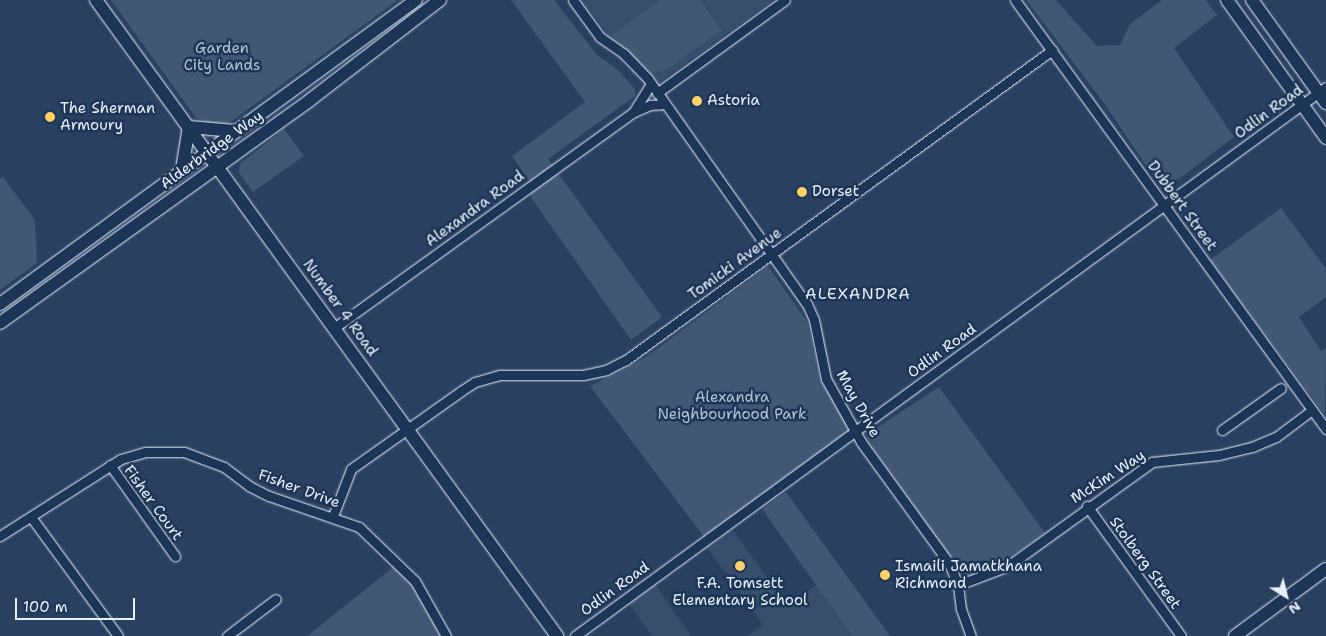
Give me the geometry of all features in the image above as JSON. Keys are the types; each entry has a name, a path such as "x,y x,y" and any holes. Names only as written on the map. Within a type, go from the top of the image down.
{"main road":[{"name":"Number 4 Road","path":"96,0 557,636"},
{"name":"Alderbridge Way","path":"0,304 416,0"},
{"name":"Alderbridge Way","path":"0,323 218,166 440,0"},
{"path":"1227,0 1326,138"},
{"path":"1252,0 1324,94"},
{"path":"182,170 189,127 234,132"},
{"path":"1235,636 1326,569"}],"street":[{"name":"May Drive","path":"572,0 600,37 624,54 651,84 807,304 814,320 826,379 857,430 862,442 949,563 958,585 961,609 971,636"},
{"path":"657,93 784,0"},
{"name":"Dubbert Street","path":"1015,0 1326,429"},
{"name":"Tomicki Avenue","path":"333,516 351,469 461,391 488,377 522,373 568,376 606,370 626,360 1052,50"},
{"name":"Alexandra Road","path":"632,113 651,84"},
{"name":"Odlin Road","path":"575,636 1302,105 1324,94"},
{"name":"Alexandra Road","path":"334,328 632,113 650,105 665,104"},
{"path":"1222,430 1281,388"},
{"name":"McKim Way","path":"958,585 1008,566 1087,506 1152,462 1219,455 1252,447 1276,437 1312,410"},
{"name":"Fisher Drive","path":"0,536 110,465 145,452 184,452 224,466 249,486 269,496 333,516 367,533 409,575 426,596 446,636"},
{"name":"Fisher Court","path":"110,465 175,556"},
{"name":"Stolberg Street","path":"1087,506 1181,636"},
{"path":"31,517 118,636"},
{"path":"227,636 276,599"}],"shaded area":[{"path":"582,0 774,0 649,90"},
{"name":"F.A. Tomsett Elementary School","path":"733,530 787,605 816,585 852,636 747,636 763,625 706,546"},
{"name":"F.A. Tomsett Elementary School","path":"655,584 691,636 652,636 629,604"}],"green space":[{"name":"Garden City Lands","path":"111,0 398,0 225,126 214,126 196,118"},
{"path":"511,0 554,0 597,55 618,70 635,89 635,96 548,159 662,317 631,340 530,196 534,187 512,156 585,102"},
{"path":"660,0 700,0 722,30 668,69 650,74 612,35"},
{"path":"1026,0 1056,0 1097,46 1120,45 1130,24 1162,0 1206,0 1217,15 1174,48 1234,137 1179,179 1159,185 1104,103"},
{"path":"284,129 304,156 253,192 239,173 240,164"},
{"path":"3,177 35,220 37,263 0,290 0,179"},
{"path":"1281,208 1326,269 1326,297 1299,317 1321,351 1326,348 1325,415 1210,260"},
{"name":"Alexandra Neighbourhood Park","path":"768,266 808,323 820,379 855,427 705,538 590,386 646,357"},
{"path":"939,387 1045,533 1000,564 965,578 869,443 866,435"},
{"path":"786,492 890,636 852,636 762,509"},
{"path":"396,565 418,593 440,636 307,636"}],"place":[{"name":"Astoria","path":"697,101"},
{"name":"The Sherman Armoury","path":"50,117"},
{"name":"Dorset","path":"802,192"},
{"name":"F.A. Tomsett Elementary School","path":"740,566"},
{"name":"Ismaili Jamatkhana Richmond","path":"885,575"}],"district":[{"name":"ALEXANDRA","path":"858,294"}]}
